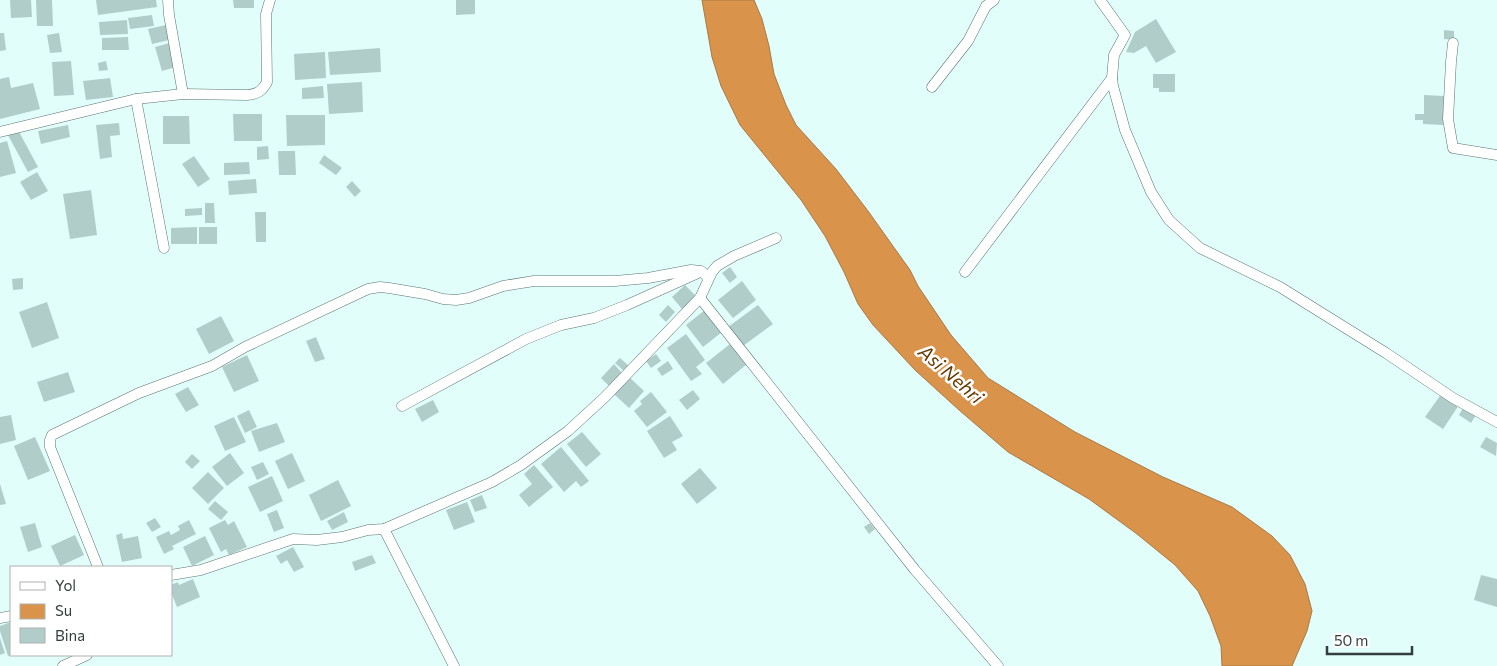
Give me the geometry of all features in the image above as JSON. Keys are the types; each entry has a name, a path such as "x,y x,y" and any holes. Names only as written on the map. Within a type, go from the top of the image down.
{"street":[{"path":"168,0 183,94"},
{"path":"0,132 136,99 183,94 257,94 263,90 267,82 266,14 270,0"},
{"path":"932,87 968,41 986,6 994,0"},
{"path":"1100,0 1125,35 1114,55 1112,78 1125,130 1151,192 1169,220 1200,248 1280,287 1386,353 1453,398 1497,422"},
{"path":"1453,43 1448,119 1453,148 1497,155"},
{"path":"965,272 1112,78"},
{"path":"136,99 164,248"},
{"path":"172,575 201,570 293,539 317,540 342,537 368,530 384,529 484,486 529,459 568,431 606,397 700,298 712,272 717,266 734,256 776,238"},
{"path":"98,566 50,448 50,440 52,434 139,393 212,366 245,347 368,289 389,288 456,300 469,298 503,286 534,281 615,281 648,278 691,270 701,271 708,280"},
{"path":"402,406 526,339 561,325 594,318 701,271"},
{"path":"700,298 914,570 998,666"},
{"path":"384,529 454,666"},
{"path":"63,666 84,656"}],"water":[{"name":"Asi Nehri","path":"702,0 754,0 762,19 774,74 796,125 836,169 868,211 910,270 918,286 951,335 988,378 1075,432 1163,477 1232,507 1272,536 1290,555 1305,584 1312,611 1307,631 1292,666 1222,666 1221,646 1210,616 1198,591 1175,565 1089,499 1008,452 915,370 873,325 858,304 825,236 801,200 740,125 721,86 712,57"}],"building":[{"path":"10,0 31,0 32,17 11,18"},
{"path":"36,0 52,0 53,26 37,26"},
{"path":"96,0 156,0 157,7 98,15"},
{"path":"233,0 254,0 254,8 234,8"},
{"path":"456,0 475,0 475,14 456,15"},
{"path":"152,15 154,26 130,29 128,18"},
{"path":"1156,19 1176,52 1156,63 1146,46 1134,53 1126,52 1135,32"},
{"path":"127,20 128,34 100,35 99,22"},
{"path":"166,25 169,40 152,44 148,29"},
{"path":"1444,30 1454,31 1454,40 1444,39"},
{"path":"0,33 4,33 6,50 0,51"},
{"path":"59,33 62,52 50,53 47,35"},
{"path":"128,37 129,50 102,50 102,38"},
{"path":"170,43 176,67 162,71 155,47"},
{"path":"380,48 381,72 330,75 328,52"},
{"path":"325,52 326,78 295,80 294,54"},
{"path":"71,61 74,95 54,96 52,62"},
{"path":"106,61 108,70 99,71 98,63"},
{"path":"1153,74 1175,74 1175,92 1159,92 1159,88 1153,88"},
{"path":"9,77 11,88 33,83 40,109 0,119 0,79"},
{"path":"110,78 113,97 86,100 83,81"},
{"path":"362,82 363,112 329,114 327,84"},
{"path":"323,86 324,98 302,99 302,88"},
{"path":"1424,95 1444,96 1443,125 1423,124 1423,120 1415,120 1415,114 1424,114"},
{"path":"233,114 262,114 262,141 234,141"},
{"path":"286,115 325,115 325,145 287,146"},
{"path":"163,116 189,116 190,144 163,144"},
{"path":"119,123 120,135 110,136 112,157 100,159 96,125"},
{"path":"68,125 70,137 41,144 38,131"},
{"path":"18,130 38,167 28,172 8,135"},
{"path":"7,141 16,173 0,177 0,143"},
{"path":"268,146 269,159 257,160 257,147"},
{"path":"278,151 295,151 296,175 279,175"},
{"path":"324,155 342,168 336,175 319,163"},
{"path":"194,156 210,179 198,187 182,164"},
{"path":"249,162 250,174 224,175 224,163"},
{"path":"37,172 48,191 31,200 20,182"},
{"path":"256,179 257,193 229,195 228,181"},
{"path":"352,181 361,191 355,197 346,187"},
{"path":"91,190 97,235 70,239 63,194"},
{"path":"205,203 214,203 215,223 205,223"},
{"path":"202,208 202,215 185,216 185,209"},
{"path":"255,212 266,212 266,242 256,242"},
{"path":"197,227 197,244 171,244 171,228"},
{"path":"199,227 217,227 217,244 199,244"},
{"path":"730,267 737,277 730,283 722,273"},
{"path":"23,278 23,289 13,290 12,279"},
{"path":"742,281 756,300 733,318 718,300"},
{"path":"685,285 696,296 682,309 672,297"},
{"path":"47,302 59,338 32,348 19,312"},
{"path":"668,305 675,312 666,322 659,315"},
{"path":"758,305 773,324 743,346 728,327"},
{"path":"705,310 722,332 703,347 686,325"},
{"path":"221,316 234,341 209,354 196,329"},
{"path":"686,334 705,360 696,367 702,374 691,381 667,348"},
{"path":"316,337 325,359 315,362 306,341"},
{"path":"730,344 747,364 723,384 706,363"},
{"path":"656,354 661,361 651,368 646,361"},
{"path":"247,355 259,381 234,392 222,367"},
{"path":"620,358 629,366 624,371 615,363"},
{"path":"668,361 673,369 662,376 657,369"},
{"path":"614,364 622,373 609,386 601,378"},
{"path":"68,372 75,392 44,402 37,382"},
{"path":"629,377 644,391 629,408 614,394"},
{"path":"188,387 199,405 186,412 175,394"},
{"path":"693,390 700,399 687,410 679,400"},
{"path":"651,392 667,412 647,427 634,411 642,404 640,401"},
{"path":"1442,393 1459,405 1443,429 1425,417"},
{"path":"433,400 439,412 422,422 415,409"},
{"path":"1463,408 1476,415 1471,423 1459,415"},
{"path":"249,410 257,427 245,433 237,416"},
{"path":"11,415 16,440 0,444 0,417"},
{"path":"670,416 683,436 672,442 677,450 664,458 647,431"},
{"path":"234,417 246,442 225,451 214,426"},
{"path":"277,423 285,442 259,452 251,431"},
{"path":"582,432 601,454 586,467 567,444"},
{"path":"35,437 50,471 28,480 14,446"},
{"path":"1486,437 1497,443 1496,456 1480,447"},
{"path":"561,447 589,481 581,487 576,481 564,492 541,464"},
{"path":"230,453 244,473 227,486 212,467"},
{"path":"292,453 305,481 288,489 275,461"},
{"path":"192,454 200,461 192,469 185,462"},
{"path":"263,462 269,474 257,480 251,467"},
{"path":"534,465 553,487 529,507 519,495 532,484 524,474"},
{"path":"700,468 717,488 697,504 681,484"},
{"path":"208,472 224,488 208,504 192,488"},
{"path":"272,476 283,501 260,512 248,487"},
{"path":"338,480 351,506 321,521 309,495"},
{"path":"0,484 6,504 0,505"},
{"path":"482,495 487,508 475,512 470,500"},
{"path":"215,501 228,512 221,520 208,509"},
{"path":"467,502 475,522 454,530 446,510"},
{"path":"277,510 284,528 274,532 267,514"},
{"path":"344,512 348,522 332,530 327,521"},
{"path":"155,518 161,527 152,532 146,523"},
{"path":"189,520 196,534 172,546 174,549 164,554 156,537 169,531 171,535 180,530 178,526"},
{"path":"225,520 228,525 234,521 247,547 229,555 226,549 221,552 209,528"},
{"path":"35,523 42,547 28,552 20,527"},
{"path":"870,523 875,529 869,534 864,527"},
{"path":"122,533 123,539 138,536 142,558 122,562 116,535"},
{"path":"75,535 84,555 60,566 51,546"},
{"path":"205,536 214,555 192,566 183,547"},
{"path":"293,547 304,567 294,572 287,560 281,564 276,556"},
{"path":"372,555 376,563 355,571 352,562"},
{"path":"1481,575 1497,579 1497,607 1474,600"},
{"path":"193,579 200,597 177,607 172,594 172,585 178,582 179,585"},
{"path":"10,622 10,655 8,656 0,631 0,626"},
{"path":"0,638 5,653 0,655"}]}
